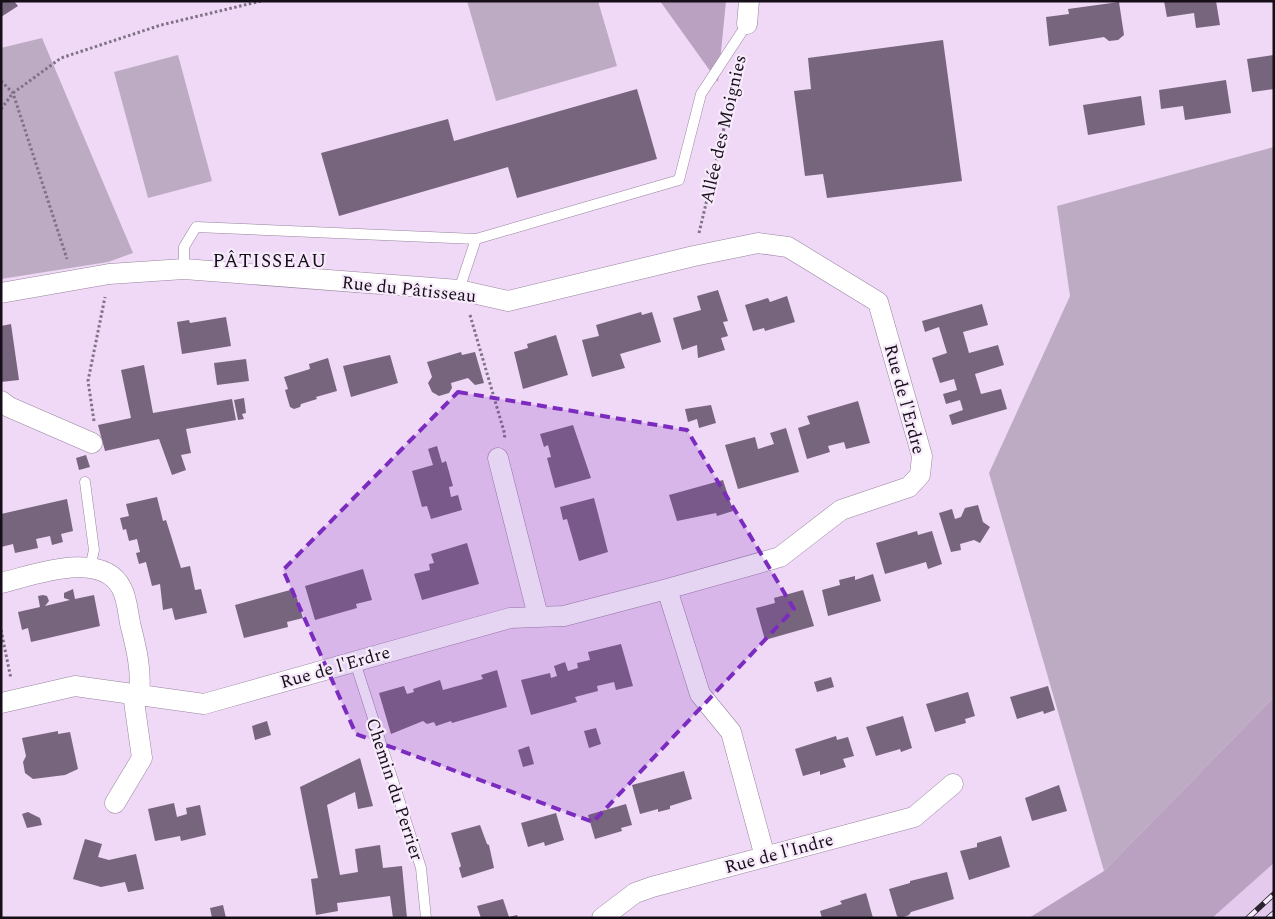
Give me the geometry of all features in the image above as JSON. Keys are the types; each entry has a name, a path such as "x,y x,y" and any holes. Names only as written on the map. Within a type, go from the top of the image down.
{"street":[{"path":"747,24 749,1"},
{"name":"Rue de l'Erdre","path":"9,701 75,686 204,704 510,618 564,616 780,558 841,510 910,487 920,475 922,456 878,302 788,247 758,243 694,256"},
{"name":"Rue du Pâtisseau","path":"1,293 109,274 184,269 467,293 508,301 694,256"},
{"path":"1,402 9,407 93,433"},
{"path":"498,458 538,616"},
{"path":"1,582 72,567 90,568 104,571 114,578 122,589 139,660 141,680 136,694 142,758 115,803"},
{"path":"666,589 700,694 731,732 765,857"},
{"name":"Rue de l'Indre","path":"602,918 635,894 652,887 914,817 953,784"}],"lane":[{"path":"184,269 184,247 196,227 476,239 679,180 701,94 747,24"},
{"path":"467,293 476,239"},
{"path":"85,482 94,550 90,568"},
{"name":"Chemin du Perrier","path":"355,662 421,868 426,918"}],"path":[{"path":"1,109 13,93 61,58 161,24 261,1"},
{"name":"Allée des Moignies","path":"694,256 737,69"},
{"path":"1,81 13,93 74,280"},
{"path":"93,433 88,380 109,274"},
{"path":"467,293 470,313 505,435 498,458"},
{"path":"1,630 9,701"}],"highlighted area":[{"path":"458,392 687,430 794,609 593,822 356,734 283,570"}],"shaded area":[{"path":"467,1 598,1 617,66 496,101"},
{"path":"660,1 726,1 718,82"},
{"path":"42,38 133,253 108,262 1,279 1,48"},
{"path":"178,55 212,181 148,198 114,72"},
{"path":"1274,147 1274,697 1104,871 989,473 1070,296 1057,206"},
{"path":"1274,697 1274,863 1212,918 1029,918 1104,871"},
{"path":"1274,863 1274,918 1212,918"}],"building":[{"path":"1,1 14,1 18,6 1,17"},
{"path":"1164,1 1216,1 1220,25 1196,28 1194,13 1167,17"},
{"path":"1119,2 1124,35 1118,40 1109,41 1104,37 1049,46 1046,17 1069,14 1068,9"},
{"path":"943,40 962,181 827,198 823,174 805,176 794,91 811,89 808,58"},
{"path":"1274,55 1274,89 1252,92 1247,59"},
{"path":"1226,80 1231,113 1185,120 1183,106 1161,109 1159,90"},
{"path":"637,89 657,159 517,198 508,167 339,216 321,153 448,119 454,141"},
{"path":"1141,96 1145,125 1088,135 1083,105"},
{"path":"718,290 728,321 723,322 728,336 721,338 725,350 698,358 697,345 682,350 673,318 701,310 697,296"},
{"path":"787,296 795,322 765,331 764,328 753,331 745,305 768,298 770,302"},
{"path":"982,304 988,325 963,332 969,353 998,345 1004,365 975,374 981,394 1001,389 1007,409 952,425 949,415 963,410 960,400 946,404 943,394 957,390 954,379 940,383 932,358 947,353 939,327 925,332 922,321"},
{"path":"641,312 642,315 652,312 661,342 620,354 625,368 592,377 582,340 599,336 596,325"},
{"path":"226,317 231,346 182,354 177,322 189,320 190,323"},
{"path":"11,324 19,380 1,382 1,326"},
{"path":"556,335 568,375 523,389 514,352 528,348 527,344"},
{"path":"461,352 462,355 475,352 484,383 475,385 468,378 451,383 452,388 449,393 439,396 432,392 428,383 432,377 427,362"},
{"path":"390,355 398,383 351,397 343,366"},
{"path":"328,358 337,391 316,397 317,399 301,404 300,407 294,409 290,407 285,390 288,389 284,377 310,369 309,364"},
{"path":"246,359 249,381 217,385 214,363"},
{"path":"144,365 153,413 232,399 236,420 186,429 191,453 181,455 186,470 172,475 159,439 105,451 98,425 131,418 121,370"},
{"path":"244,398 246,413 242,414 244,419 238,420 234,400"},
{"path":"858,401 870,443 846,449 844,442 828,446 830,452 807,459 798,428 810,424 807,416"},
{"path":"711,405 716,423 699,428 697,419 688,422 685,409"},
{"path":"573,425 591,478 555,488 547,458 551,457 548,445 544,447 540,434"},
{"path":"786,428 799,472 738,489 725,445 755,437 758,449 774,444 770,433"},
{"path":"437,446 442,463 446,461 453,486 449,487 451,497 458,495 462,510 431,519 427,506 422,507 412,471 433,465 428,449"},
{"path":"86,455 90,467 79,470 76,458"},
{"path":"723,480 733,511 717,516 716,513 677,521 669,495"},
{"path":"157,497 163,521 166,520 181,568 190,566 195,590 201,589 207,613 175,620 172,608 163,610 160,584 152,586 146,562 139,564 136,553 140,552 137,539 129,541 126,529 123,530 120,518 129,516 126,504"},
{"path":"594,498 608,552 579,561 567,519 563,520 560,507"},
{"path":"67,499 73,531 61,534 63,542 52,545 50,536 36,539 38,548 15,553 13,544 1,547 1,514"},
{"path":"978,505 983,522 990,527 980,543 974,540 960,544 961,550 951,552 939,513 952,509 955,519 961,517 965,508"},
{"path":"917,531 918,535 932,531 942,564 928,569 926,562 885,574 876,543"},
{"path":"467,543 479,584 422,600 414,574 430,570 429,564 434,563 431,554"},
{"path":"363,569 372,600 356,604 357,608 315,620 305,586"},
{"path":"873,574 881,601 828,616 822,590 840,585 839,580 855,576 855,580"},
{"path":"73,589 75,599 94,595 100,626 31,642 28,628 22,630 18,612 40,607 38,596 47,596 49,601 45,606 70,600 64,598 64,593"},
{"path":"294,589 303,618 287,622 288,627 244,638 235,605"},
{"path":"803,590 814,626 765,640 756,608 775,603 774,598"},
{"path":"621,644 633,686 616,690 614,682 597,686 598,691 575,697 577,702 531,715 521,680 550,673 551,678 557,676 554,666 565,662 568,671 578,668 577,663 590,660 588,652"},
{"path":"497,670 507,707 436,726 434,722 427,724 423,721 391,734 379,693 404,686 407,694 414,692 413,689 440,680 443,690 483,679 481,675"},
{"path":"831,677 834,687 817,692 814,682"},
{"path":"1048,686 1055,710 1044,714 1043,711 1017,719 1010,697"},
{"path":"968,692 975,716 965,719 966,723 935,732 926,704"},
{"path":"903,716 912,748 901,752 900,749 876,756 866,727"},
{"path":"267,721 271,735 255,740 252,726"},
{"path":"596,728 601,744 589,748 584,731"},
{"path":"58,731 58,734 70,732 78,769 65,775 33,779 25,773 23,762 26,756 22,738"},
{"path":"836,736 837,740 848,737 854,756 843,759 846,767 820,775 820,771 803,776 795,749"},
{"path":"529,746 534,764 523,767 518,750"},
{"path":"360,758 373,806 358,809 355,792 327,805 340,875 358,872 355,849 380,845 383,868 402,866 407,918 393,918 390,896 337,903 338,911 316,915 311,879 318,878 300,787"},
{"path":"684,771 692,799 670,806 670,809 658,812 658,809 640,814 632,785"},
{"path":"1059,785 1067,811 1032,821 1025,798"},
{"path":"174,803 177,817 187,814 186,808 200,805 206,835 181,841 180,836 155,841 148,809"},
{"path":"626,804 632,825 621,828 622,831 595,839 588,815"},
{"path":"28,812 40,818 42,825 27,828 22,814"},
{"path":"556,813 564,840 545,846 544,842 528,847 521,823"},
{"path":"480,825 489,845 494,868 462,878 459,868 461,866 451,833"},
{"path":"1001,836 1010,867 969,880 960,851 977,847 977,843"},
{"path":"85,839 102,844 98,857 109,860 136,854 144,889 128,892 125,882 101,887 73,879"},
{"path":"947,872 954,899 911,912 909,915 901,918 897,916 889,889 910,883 910,881"},
{"path":"866,893 873,918 822,918 820,911 842,904 840,901"},
{"path":"503,899 509,917 517,915 518,918 481,918 477,906"},
{"path":"223,905 226,918 212,918 210,908"}],"railway":[{"path":"1248,918 1274,894"},
{"path":"1268,918 1274,913"}],"district":[{"name":"PÂTISSEAU","path":"270,260"}]}
